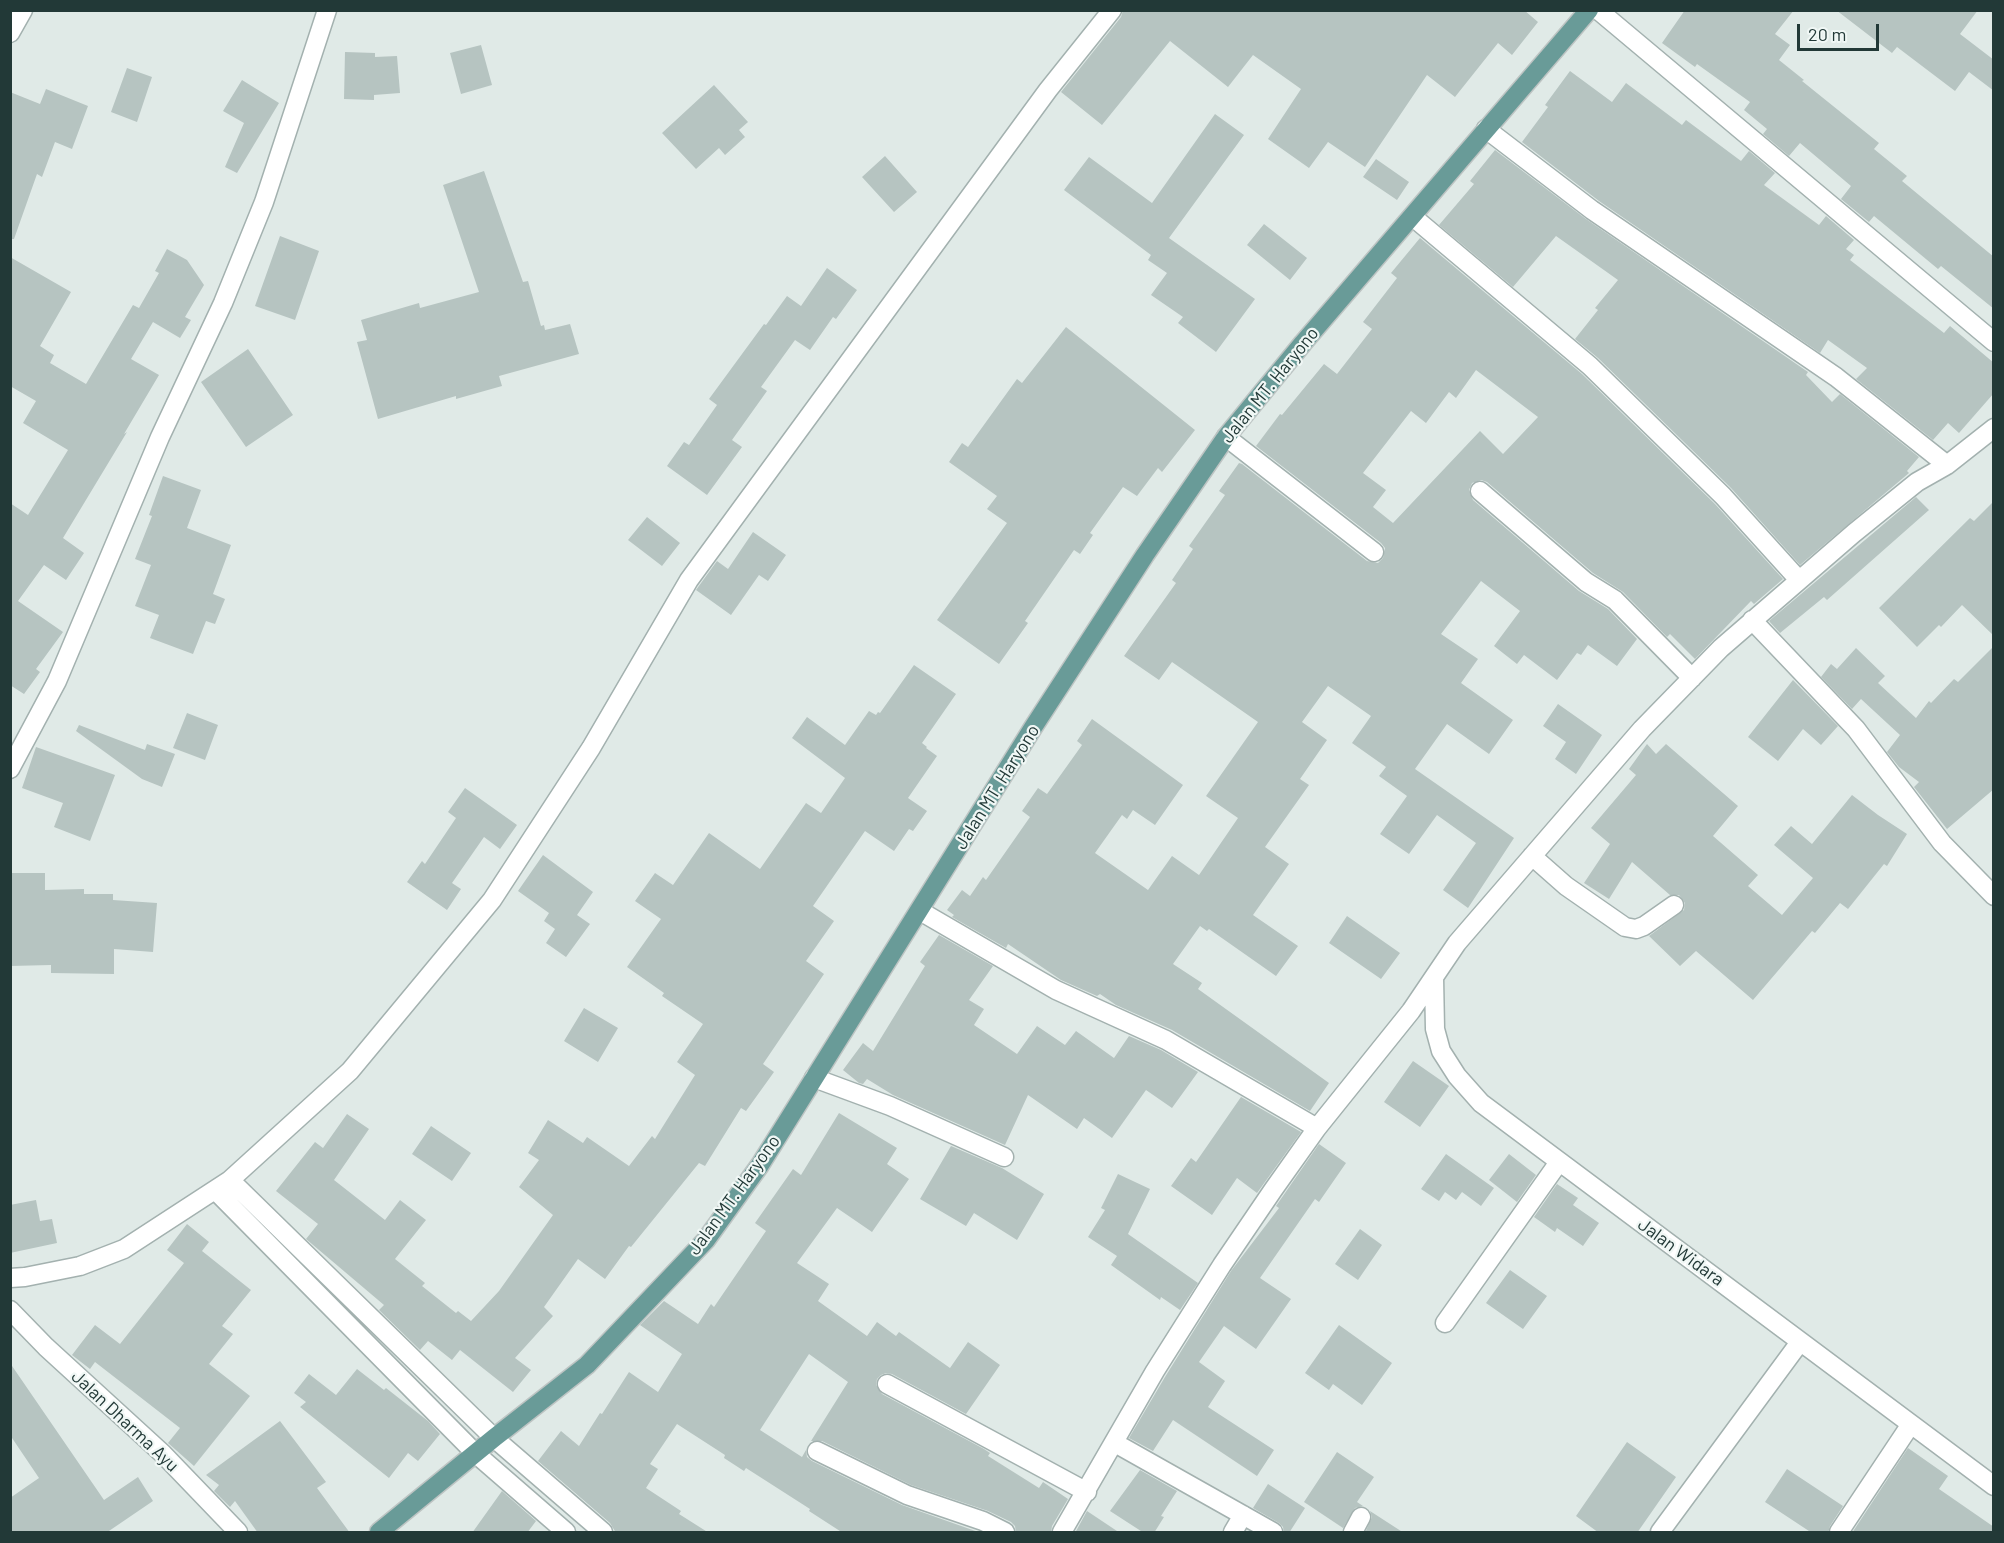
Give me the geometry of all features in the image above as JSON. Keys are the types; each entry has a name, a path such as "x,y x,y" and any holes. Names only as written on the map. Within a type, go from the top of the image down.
{"main road":[{"name":"Jalan MT. Haryono","path":"379,1533 475,1453 587,1365 706,1240 760,1164 1046,707 1145,555 1226,437 1589,10"}],"street":[{"path":"10,33 23,10"},
{"path":"10,769 57,681 160,437 223,303 264,202 327,10"},
{"path":"10,1278 80,1266 124,1249 223,1185 350,1071 492,900 591,748 689,580 1048,90 1112,10"},
{"path":"1598,10 1994,342"},
{"path":"1486,129 1592,210 1836,377 1947,465"},
{"path":"1413,217 1590,366 1723,496 1799,580"},
{"path":"1062,1533 1155,1371 1222,1265 1317,1128 1411,1011 1457,943 1642,729 1752,620 1917,482 1947,465 1994,428"},
{"path":"1226,437 1374,552"},
{"path":"1480,491 1586,582 1614,600 1692,678"},
{"path":"1752,620 1838,709 1942,843 1994,896"},
{"path":"1532,856 1566,886 1625,927 1636,929 1644,926 1674,905"},
{"path":"920,911 1056,990 1166,1040 1317,1128"},
{"name":"Jalan Widara","path":"1434,977 1436,1029 1441,1052 1457,1076 1481,1103 1994,1486"},
{"path":"814,1078 890,1106 1004,1157"},
{"path":"1445,1323 1559,1162"},
{"path":"223,1185 494,1438 603,1533"},
{"path":"223,1185 475,1453 566,1533"},
{"name":"Jalan Dharma Ayu","path":"10,1310 46,1347 163,1454 238,1533"},
{"path":"1660,1533 1800,1342"},
{"path":"886,1384 1086,1492"},
{"path":"1839,1533 1911,1424"},
{"path":"1115,1443 1273,1533"},
{"path":"817,1451 907,1495 983,1521 1005,1533"},
{"path":"1233,1533 1243,1515"}],"building":[{"path":"1123,10 1524,10 1538,22 1512,55 1498,43 1455,97 1427,75 1365,167 1328,142 1309,168 1268,139 1301,89 1253,55 1228,87 1170,41 1102,125 1061,92 1121,17"},
{"path":"1685,10 1794,10 1775,34 1790,45 1779,60 1879,143 1874,149 1907,176 1902,181 1994,257 1994,309 1941,266 1938,269 1874,216 1869,222 1841,199 1851,186 1800,143 1789,156 1763,134 1767,129 1744,110 1750,102 1697,64 1695,67 1662,43"},
{"path":"1836,10 1978,10 1960,34 1994,60 1994,91 1969,72 1955,91 1897,47 1892,53"},
{"path":"481,45 492,85 461,94 450,53"},
{"path":"345,52 375,53 375,57 397,56 400,93 374,95 374,100 344,99"},
{"path":"127,68 152,77 137,122 111,112"},
{"path":"1570,71 1612,102 1626,83 1682,125 1686,120 1741,161 1749,151 1775,173 1764,185 1819,225 1826,216 1854,240 1846,249 1854,255 1850,260 1944,333 1950,326 1994,363 1994,393 1959,433 1948,423 1933,440 1856,379 1867,368 1828,340 1820,353 1599,201 1522,142 1548,107 1545,105"},
{"path":"242,80 279,103 237,173 225,167 244,123 223,111"},
{"path":"714,85 748,122 739,130 745,137 725,155 719,148 696,169 662,133"},
{"path":"46,89 88,106 72,149 55,142 42,177 37,174 14,239 10,239 10,92 40,104"},
{"path":"1215,114 1244,135 1169,238 1255,299 1216,352 1178,323 1183,317 1151,295 1167,273 1148,260 1151,255 1064,190 1089,157 1152,203"},
{"path":"1495,150 1586,219 1808,372 1806,375 1832,402 1840,394 1919,457 1907,471 1909,473 1800,565 1731,488 1598,358 1575,339 1598,310 1595,308 1618,280 1556,236 1513,287 1439,225 1474,184 1470,181"},
{"path":"885,156 917,192 894,212 862,177"},
{"path":"1376,159 1409,182 1397,200 1363,177"},
{"path":"484,171 523,282 528,281 541,326 544,325 545,330 570,324 579,354 499,376 502,386 456,399 456,396 378,419 357,342 367,340 361,320 419,303 420,308 479,292 443,185"},
{"path":"1264,224 1307,258 1290,280 1247,245"},
{"path":"280,236 319,251 295,320 255,306"},
{"path":"1420,238 1582,374 1715,504 1783,579 1754,604 1751,601 1695,659 1670,634 1667,637 1623,592 1593,573 1487,482 1481,480 1472,483 1469,490 1473,500 1579,591 1608,609 1637,639 1617,666 1588,645 1581,655 1577,653 1557,680 1524,655 1517,664 1494,646 1520,611 1481,581 1441,634 1478,659 1461,683 1513,720 1489,754 1447,724 1415,769 1514,838 1468,908 1443,890 1476,843 1437,815 1409,854 1380,834 1407,796 1379,776 1386,767 1352,743 1371,716 1328,686 1302,722 1327,740 1300,779 1309,785 1265,847 1289,864 1253,915 1298,946 1276,976 1209,929 1207,931 1200,926 1173,964 1202,983 1198,989 1329,1083 1310,1111 1172,1030 1116,1005 1100,994 1097,996 1061,980 1008,944 1006,948 952,917 954,915 947,910 962,890 970,896 983,877 986,880 1030,817 1022,811 1038,788 1047,794 1082,745 1077,741 1092,719 1183,785 1155,825 1133,810 1127,819 1122,815 1095,853 1148,890 1172,856 1199,875 1238,818 1206,796 1258,722 1172,662 1159,680 1124,656 1176,583 1172,580 1193,549 1189,546 1225,495 1219,491 1239,463 1367,561 1378,563 1383,558 1385,548 1381,543 1256,446 1280,414 1282,415 1324,364 1337,374 1372,329 1363,322 1397,278 1391,273","holes":["1476,370 1538,417 1503,454 1480,431 1393,523 1373,507 1386,490 1363,473 1411,411 1426,423 1449,392 1456,398"]},
{"path":"167,249 187,260 204,285 185,317 191,320 180,338 153,322 131,359 159,375 63,538 84,553 66,580 44,565 18,601 63,632 36,669 40,672 24,694 10,685 10,503 28,515 68,450 23,423 36,401 10,386 10,257 71,292 40,346 54,355 50,363 86,384 133,305 139,308 159,273 155,271"},
{"path":"827,268 857,290 836,319 833,317 810,350 795,340 761,387 767,391 732,440 742,447 707,495 667,466 684,442 689,445 717,405 709,399 764,324 766,325 787,296 801,306"},
{"path":"1066,327 1195,430 1162,472 1158,468 1137,496 1123,487 1090,533 1093,535 1080,554 1074,550 1025,621 1028,623 999,664 937,620 1007,523 987,509 997,496 949,462 962,443 968,447 1017,379 1022,383"},
{"path":"248,349 293,415 246,447 201,382"},
{"path":"163,476 201,490 187,528 231,545 213,594 225,599 215,624 206,621 193,654 150,638 159,615 135,606 151,565 135,559 152,516 149,515"},
{"path":"1916,497 1929,510 1827,600 1824,597 1780,633 1769,621"},
{"path":"1994,501 1994,636 1962,605 1917,647 1879,608 1970,518 1974,521"},
{"path":"647,517 680,543 662,566 628,540"},
{"path":"753,532 786,555 768,581 759,575 731,615 696,590 717,561 728,569"},
{"path":"1994,646 1994,789 1947,829 1914,787 1919,782 1899,767 1887,752 1900,735 1861,699 1852,709 1821,677 1831,664 1837,669 1856,648 1885,676 1878,683 1916,718 1929,701 1931,703 1954,679 1958,682"},
{"path":"914,665 956,694 922,743 937,756 908,798 927,811 913,831 909,829 894,851 865,831 813,906 834,921 806,961 824,974 763,1064 774,1072 746,1111 741,1108 705,1166 699,1163 631,1247 629,1246 605,1279 578,1259 544,1307 553,1316 515,1358 531,1370 513,1392 460,1350 452,1360 428,1341 420,1350 379,1310 384,1305 306,1239 318,1224 276,1191 315,1142 323,1148 347,1114 369,1129 334,1180 385,1220 400,1200 426,1220 395,1259 425,1283 422,1286 456,1313 458,1311 471,1321 499,1291 553,1215 519,1187 539,1160 528,1153 548,1120 583,1143 587,1137 629,1166 652,1136 655,1139 695,1075 677,1062 703,1024 662,996 664,993 627,967 661,919 635,901 655,873 673,885 709,833 760,869 806,803 821,813 845,778 792,738 807,717 845,745 869,711 876,715 880,713"},
{"path":"1793,680 1838,726 1821,745 1803,729 1778,761 1748,737"},
{"path":"1558,704 1602,735 1576,774 1555,759 1566,742 1543,726"},
{"path":"187,713 218,725 205,760 173,748"},
{"path":"79,725 145,750 147,744 175,754 162,787 142,779 76,731"},
{"path":"1647,744 1656,754 1666,744 1738,806 1713,836 1758,875 1748,886 1782,915 1813,878 1774,845 1791,826 1812,844 1852,795 1907,834 1887,866 1884,864 1848,909 1840,903 1815,933 1812,931 1753,1000 1696,951 1680,966 1649,936 1684,910 1685,903 1679,895 1670,895 1632,862 1609,899 1584,883 1610,844 1591,828 1636,775 1629,769"},
{"path":"36,747 115,775 90,841 54,827 63,803 22,788"},
{"path":"465,788 517,825 500,849 484,837 452,883 461,889 447,910 407,882 422,861 425,864 456,818 448,812"},
{"path":"543,855 593,892 577,915 590,924 566,957 546,943 555,929 544,921 549,913 518,891"},
{"path":"10,873 45,873 45,890 84,889 84,894 113,894 113,900 157,903 153,952 114,949 114,974 51,973 51,965 10,966"},
{"path":"1347,916 1400,953 1381,979 1329,943"},
{"path":"939,935 993,966 969,1000 984,1009 974,1025 1017,1054 1037,1026 1065,1045 1076,1031 1114,1058 1129,1036 1161,1050 1198,1072 1172,1108 1146,1090 1112,1138 1084,1118 1077,1129 1028,1095 1005,1145 893,1095 867,1079 863,1084 859,1083 843,1070 863,1043 873,1051 925,966 920,962"},
{"path":"584,1008 618,1028 598,1062 564,1041"},
{"path":"1413,1061 1449,1086 1420,1127 1384,1102"},
{"path":"1241,1097 1301,1132 1257,1193 1237,1178 1212,1215 1171,1186 1191,1158 1196,1162"},
{"path":"839,1113 897,1148 887,1164 909,1179 872,1232 837,1208 797,1263 829,1284 818,1301 867,1336 877,1322 896,1336 899,1332 950,1368 968,1342 1000,1365 966,1414 892,1374 881,1375 876,1385 882,1394 984,1449 990,1453 988,1456 1039,1488 1043,1482 1068,1499 1052,1526 1051,1533 1016,1533 1015,1526 1011,1522 988,1511 911,1485 822,1441 811,1441 848,1382 809,1354 760,1430 802,1457 806,1450 807,1457 812,1461 902,1505 981,1533 843,1533 746,1468 744,1471 724,1458 725,1455 677,1424 650,1464 658,1469 646,1488 681,1511 679,1514 709,1533 616,1533 610,1523 538,1461 561,1431 579,1446 629,1372 658,1392 682,1354 640,1325 664,1301 698,1324 711,1304 714,1307 766,1231 755,1223 793,1169 801,1175"},
{"path":"431,1126 471,1153 452,1181 412,1154"},
{"path":"1319,1144 1346,1163 1319,1202 1315,1199 1260,1278 1291,1299 1256,1349 1224,1326 1199,1362 1225,1381 1208,1407 1274,1450 1257,1476 1173,1420 1153,1451 1129,1438 1231,1271 1279,1208 1276,1206"},
{"path":"951,1146 1002,1168 1044,1194 1017,1240 974,1213 966,1226 920,1199"},
{"path":"1446,1154 1494,1188 1481,1206 1462,1192 1456,1200 1445,1192 1439,1201 1421,1189"},
{"path":"1509,1154 1536,1175 1517,1202 1489,1180"},
{"path":"1118,1174 1150,1189 1128,1234 1198,1283 1180,1310 1161,1297 1160,1300 1111,1265 1117,1256 1088,1237 1105,1210 1101,1208"},
{"path":"1557,1184 1578,1198 1573,1205 1599,1223 1583,1246 1557,1228 1555,1232 1534,1217"},
{"path":"36,1200 40,1221 52,1219 57,1243 10,1253 10,1205"},
{"path":"187,1224 209,1242 202,1251 251,1290 222,1326 233,1334 209,1364 250,1396 194,1466 168,1443 180,1428 95,1362 90,1369 72,1355 95,1325 120,1344 184,1263 167,1250"},
{"path":"1360,1229 1382,1245 1358,1280 1335,1264"},
{"path":"1510,1270 1547,1296 1523,1329 1486,1303"},
{"path":"1339,1325 1392,1363 1362,1405 1333,1384 1329,1390 1305,1373"},
{"path":"10,1363 104,1500 138,1477 153,1501 106,1533 10,1533 10,1498 39,1478 10,1435"},
{"path":"357,1369 384,1390 386,1388 428,1421 440,1434 418,1461 408,1453 389,1478 300,1407 306,1402 294,1393 309,1374 336,1395"},
{"path":"280,1421 326,1482 317,1488 350,1533 258,1533 235,1501 230,1507 214,1491 219,1485 206,1475"},
{"path":"1627,1442 1676,1477 1637,1533 1599,1533 1576,1516"},
{"path":"1908,1448 1948,1476 1939,1489 1994,1527 1994,1533 1852,1533"},
{"path":"1337,1452 1374,1477 1357,1502 1363,1506 1355,1508 1343,1528 1304,1502"},
{"path":"1787,1469 1843,1506 1828,1533 1812,1533 1765,1502"},
{"path":"1140,1470 1177,1491 1161,1516 1164,1517 1154,1533 1144,1533 1110,1511"},
{"path":"1268,1484 1305,1508 1289,1533 1284,1533 1279,1523 1253,1508"},
{"path":"502,1491 536,1521 527,1533 472,1533"},
{"path":"1087,1511 1120,1533 1075,1533"},
{"path":"1370,1511 1404,1533 1365,1533 1372,1517"}]}
